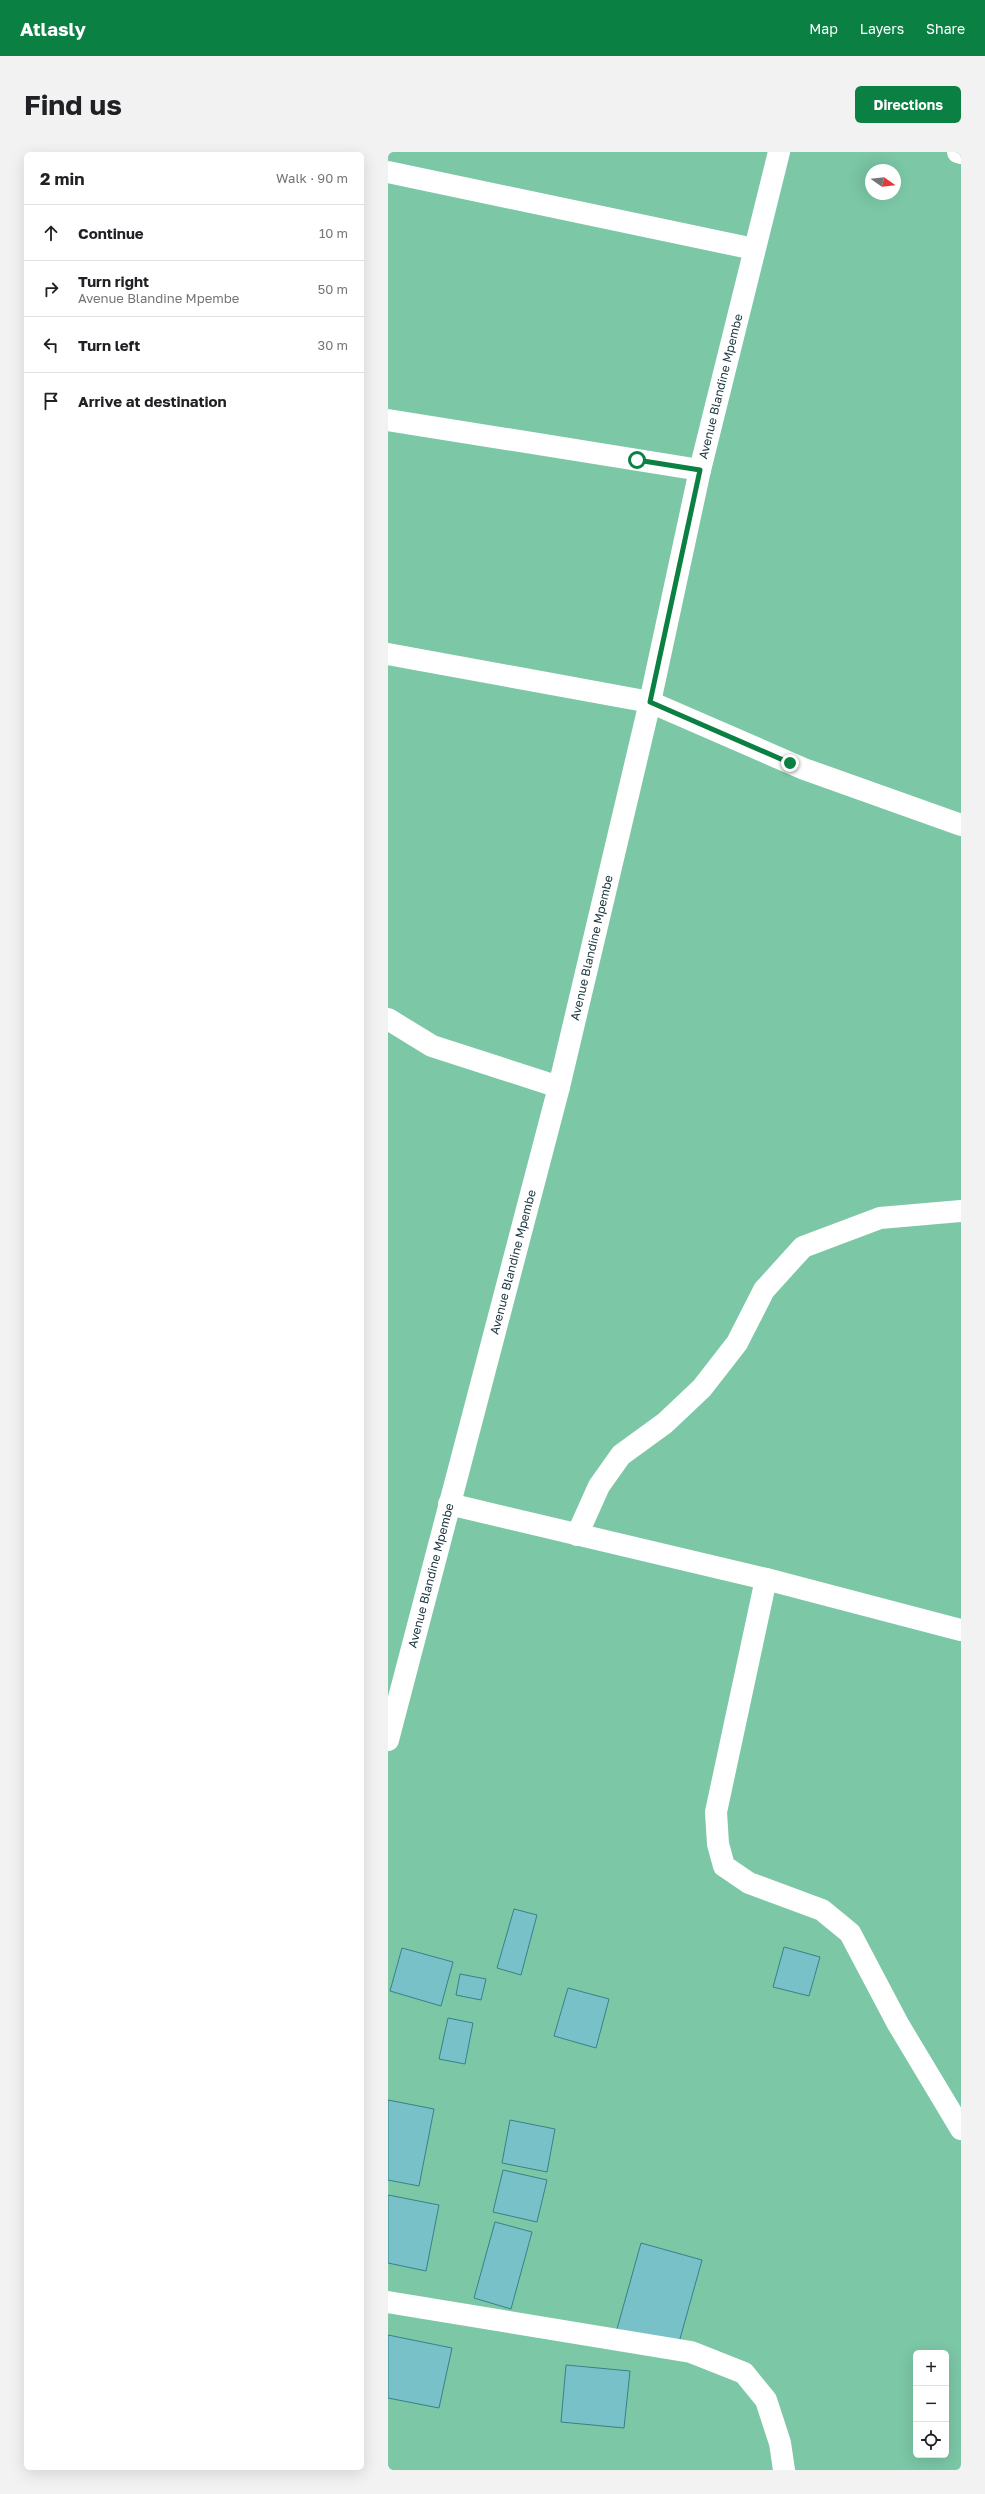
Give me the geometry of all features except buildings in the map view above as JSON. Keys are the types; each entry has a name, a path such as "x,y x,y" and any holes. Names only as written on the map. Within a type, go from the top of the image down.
{"street":[{"name":"Avenue Blandine Mpembe","path":"388,1740 448,1504 559,1087 650,702 700,470 754,249 780,152"},
{"path":"388,172 754,249"},
{"path":"388,420 700,470"},
{"path":"388,654 650,702 804,769 961,825"},
{"path":"388,1018 432,1046 559,1087"},
{"path":"576,1535 599,1486 621,1455 665,1423 702,1388 737,1343 764,1290 803,1247 880,1218 961,1211"},
{"path":"448,1504 766,1579 961,1630"},
{"path":"766,1579 716,1812 718,1844 724,1866 749,1883 822,1910 850,1933 898,2024 961,2129"},
{"path":"388,2302 691,2352 744,2373 766,2400 780,2443 784,2470"}],"green space":[{"path":"388,152 961,152 961,2470 388,2470"}],"route":[{"path":"637,460 700,470 650,702 790,763"}]}
